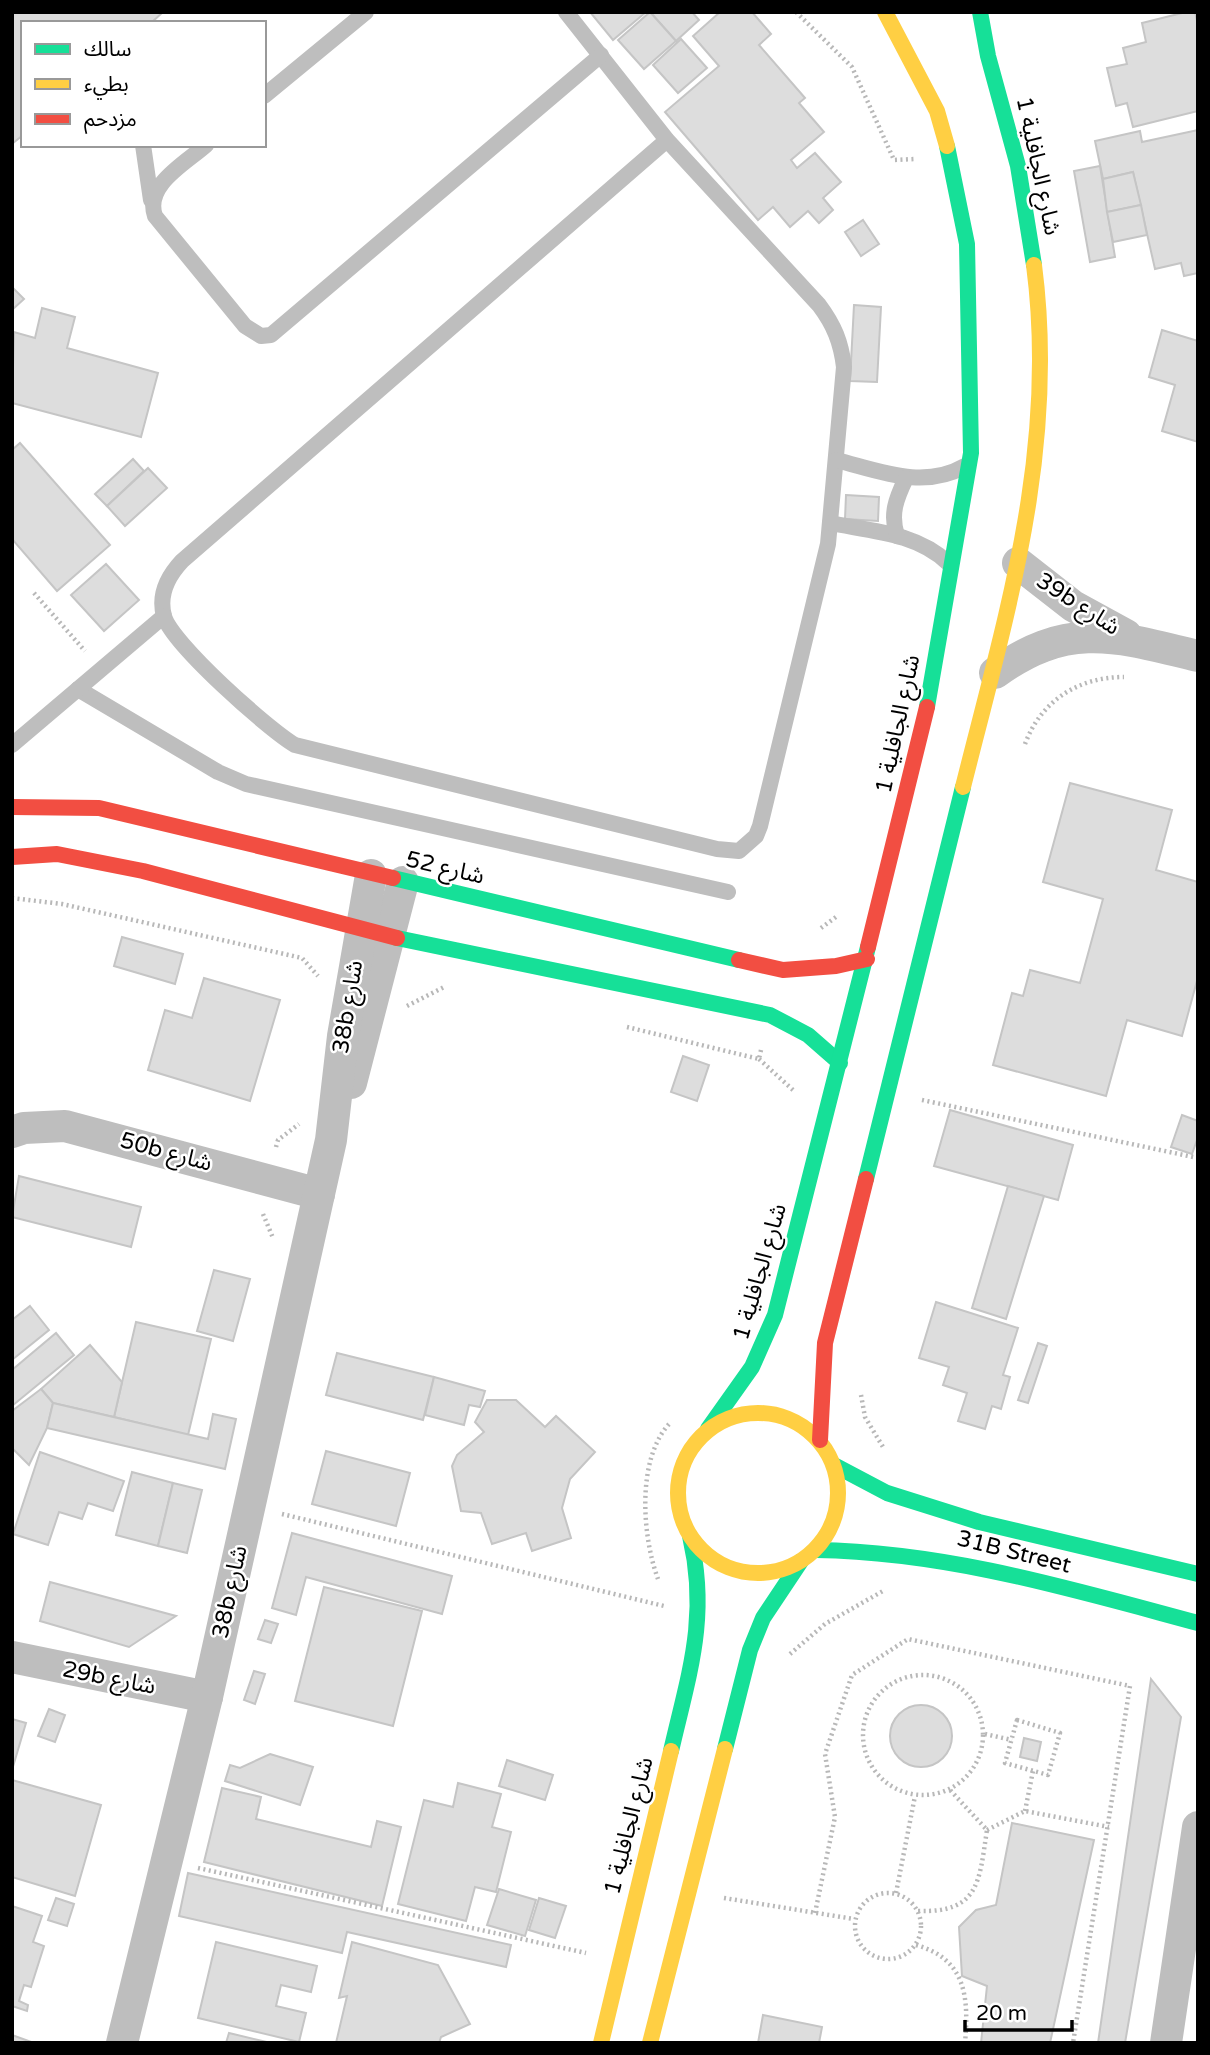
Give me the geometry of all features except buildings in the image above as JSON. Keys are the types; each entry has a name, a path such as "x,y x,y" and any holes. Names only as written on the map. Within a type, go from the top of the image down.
{"street":[{"name":"شارع الجافلية 1","path":"708,1429 733,1400 754,1368 770,1333 867,959 925,719 971,453 967,244 950,158 937,111 886,12"},
{"name":"شارع الجافلية 1","path":"820,1440 820,1397 825,1343 977,732 995,673 1033,477 1040,401 1040,329 1033,257 1021,183 988,56 980,12"},
{"name":"39b شارع","path":"1018,563 1073,606 1139,642"},
{"name":"39b شارع","path":"995,673 1017,657 1069,638 1098,636 1139,642 1198,656"},
{"name":"شارع 52","path":"12,807 99,807 371,875 783,970 836,966 867,959"},
{"path":"12,857 57,853 143,871 376,932 770,1015 813,1037 840,1063"},
{"name":"38b شارع","path":"371,875 376,932"},
{"name":"38b شارع","path":"122,2043 207,1697 331,1140 354,1074 361,1004 376,932 403,882"},
{"name":"50b شارع","path":"12,1132 24,1128 65,1126 319,1194"},
{"path":"766,1412 796,1421 820,1440 834,1465 839,1487 837,1510 830,1532 816,1550 801,1561 771,1572 740,1572 712,1559 690,1536 678,1509 678,1479 688,1451 708,1429 736,1415 766,1412"},
{"name":"31B Street","path":"834,1465 887,1493 979,1521 1198,1574"},
{"name":"شارع الجافلية 1","path":"601,2043 698,1637 701,1603 698,1569 690,1536"},
{"name":"31B Street","path":"816,1550 870,1549 957,1560 1198,1623"},
{"path":"650,2043 750,1650 769,1608 801,1561"},
{"name":"29b شارع","path":"12,1657 207,1697"},
{"path":"1166,2043 1198,1827"}],"lane":[{"path":"267,90 366,12"},
{"path":"566,12 667,140 833,324 841,345 844,367 828,544 760,825 756,836 739,851 717,849 295,745 273,730 207,668 170,630 164,616 165,585 181,561 667,140"},
{"path":"143,147 155,216 245,326 261,336 271,335 601,55"},
{"path":"151,200 158,187 204,147"},
{"path":"836,460 906,478 927,480 947,476 966,465 971,453"},
{"path":"897,536 893,523 893,508 906,478"},
{"path":"830,523 917,541 935,550 950,564 951,578"},
{"path":"12,745 164,616"},
{"path":"78,689 218,772 246,784 728,892"}],"path":[{"path":"796,12 852,67 894,160 950,158"},
{"path":"34,593 102,670"},
{"path":"1025,744 1036,721 1067,691 1086,681 1129,677"},
{"path":"12,898 62,904 302,958 330,988 334,999 397,1011 452,983"},
{"path":"625,1026 759,1059 770,1015"},
{"path":"887,1092 1198,1158"},
{"path":"267,1180 263,1214 270,1233 277,1242"},
{"path":"860,1392 865,1418 885,1450"},
{"path":"660,1585 647,1550 645,1491 660,1433 676,1417"},
{"path":"249,1506 669,1608 664,1596"},
{"path":"783,1662 825,1624 863,1600 905,1582 914,1553"},
{"path":"815,1913 835,1817 825,1754 852,1675 908,1639 1130,1686 1073,2043"},
{"path":"914,1674 948,1679 975,1701 985,1734 976,1767 950,1790 915,1796 884,1781 865,1752 864,1718 882,1688 914,1674"},
{"path":"1017,1720 1060,1733 1048,1775 1005,1763 1012,1740 1017,1720"},
{"path":"985,1734 1012,1740"},
{"path":"1025,1811 1033,1771"},
{"path":"950,1790 987,1830"},
{"path":"897,1893 915,1796"},
{"path":"987,1830 1025,1811 1109,1827"},
{"path":"918,1911 956,1908 972,1896 980,1877 987,1830"},
{"path":"167,1861 620,1960"},
{"path":"687,1892 854,1919"},
{"path":"878,1893 897,1893 909,1900 918,1911 921,1929 916,1945 901,1957 883,1959 866,1952 855,1937 854,1919 863,1902 878,1893"},
{"path":"916,1945 936,1951 955,1969 965,1994 965,2043"}],"traffic: fast":[{"path":"980,12 988,56 1018,166 1034,265"},
{"path":"927,707 971,453 967,244 947,146"},
{"path":"866,1179 963,787"},
{"path":"393,878 739,960"},
{"path":"397,938 770,1015 808,1035 840,1063"},
{"path":"708,1429 752,1367 775,1315 868,947"},
{"path":"834,1465 887,1493 979,1522 1198,1574"},
{"path":"671,1751 690,1670 697,1619 698,1593 690,1536"},
{"path":"816,1550 914,1557 1009,1574 1198,1623"},
{"path":"725,1749 750,1650 763,1618 801,1561"}],"traffic: slow":[{"path":"885,12 937,111 947,146"},
{"path":"963,787 1011,593 1034,464 1040,333 1034,265"},
{"path":"758,1413 789,1419 815,1436 832,1462 838,1493 832,1524 815,1550 789,1567 758,1573 727,1567 701,1550 684,1524 678,1493 684,1462 701,1436 727,1419 758,1413"},
{"path":"650,2043 725,1749"},
{"path":"601,2043 671,1751"}],"traffic: jam":[{"path":"868,947 927,707"},
{"path":"12,807 99,808 393,878"},
{"path":"12,857 57,854 143,871 397,938"},
{"path":"739,960 783,970 836,966 867,959"},
{"path":"820,1440 825,1343 866,1179"}]}
